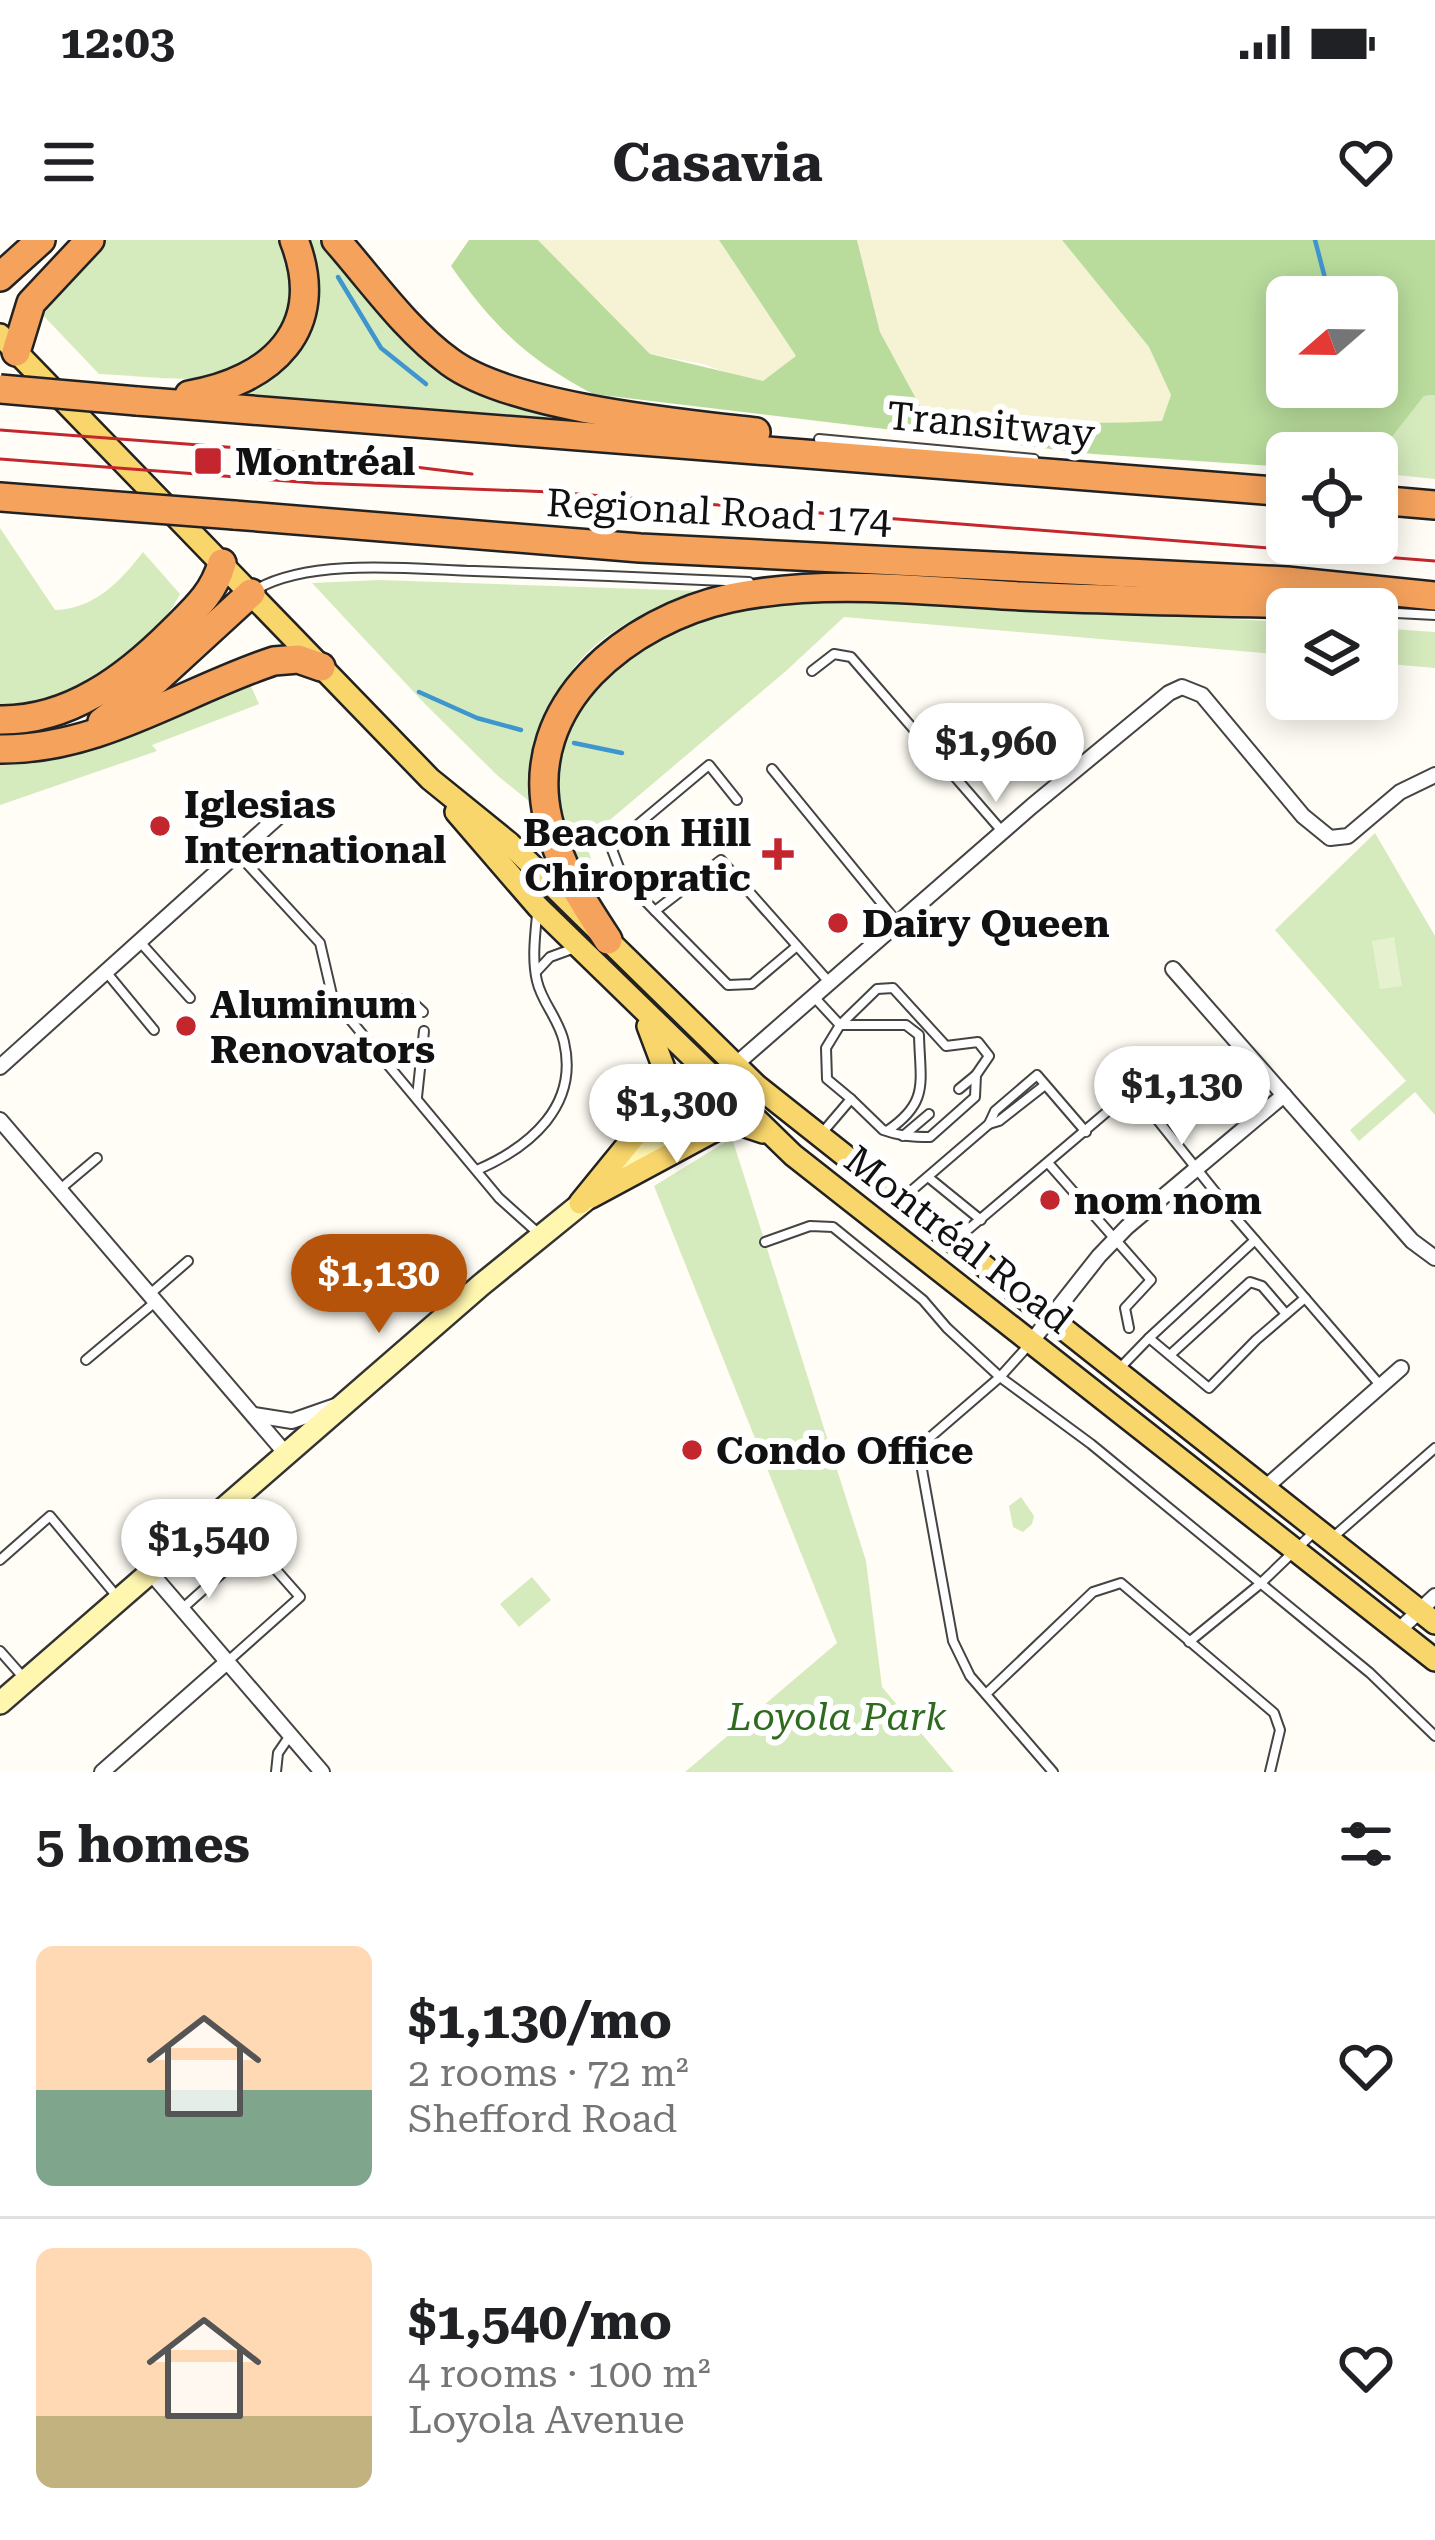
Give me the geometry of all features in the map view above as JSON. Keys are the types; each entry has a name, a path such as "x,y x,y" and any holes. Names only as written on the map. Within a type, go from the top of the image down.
{"highway":[{"path":"0,277 41,240"},
{"path":"8,344 31,303 90,240"},
{"path":"137,400 200,394 235,385 276,358 301,314 305,290 303,261 294,240"},
{"path":"336,240 431,346 462,370 500,388 634,414 980,466"},
{"name":"Regional Road 174","path":"0,389 1266,490"},
{"name":"Regional Road 174","path":"0,501 78,503 640,548 1264,580 1435,596"},
{"path":"1398,502 1435,505"},
{"path":"0,720 55,712 121,677 206,598 222,563"},
{"path":"608,940 567,873 546,810 552,736 582,681 607,656 671,616 731,598 828,586 1173,602 1435,606"},
{"path":"37,747 82,732 120,710 251,593"},
{"path":"0,749 37,747 110,729 274,661 298,659 322,668"}],"main road":[{"name":"Montréal Road","path":"8,344 430,778 538,907 775,1138 1435,1660"},
{"name":"Montréal Road","path":"430,778 509,843 735,1065 820,1137 1430,1610"},
{"path":"580,1203 664,1100 668,1079 663,1059 640,1009"},
{"path":"580,1203 724,1126 745,1126 775,1138"}],"street":[{"path":"0,1702 580,1203 693,1091 735,1065 1169,693 1182,687 1202,694 1303,816 1330,838 1348,836 1400,792 1435,775"},
{"path":"0,1067 279,816"},
{"path":"1173,969 1412,1241 1435,1258"},
{"path":"1032,1341 1115,1239 1284,1095"},
{"path":"0,1120 287,1455"},
{"path":"1266,1487 1401,1368"},
{"path":"254,1415 292,1421 345,1402"},
{"path":"151,1573 322,1772"},
{"path":"1398,1631 1430,1610"},
{"path":"102,1772 227,1662"}],"lane":[{"name":"Transitway","path":"819,439 1041,459"},
{"name":"Transitway","path":"980,466 1135,469"},
{"path":"251,593 278,579 309,572 402,570 828,586"},
{"path":"1173,602 1266,607"},
{"path":"1398,613 1435,615"},
{"path":"812,671 834,654 851,657 1002,832"},
{"path":"737,800 709,765 611,847 623,878 728,985 752,984 797,946"},
{"path":"772,770 898,923"},
{"path":"238,854 320,943 333,999 511,1210 541,1235"},
{"path":"656,911 721,860 830,983"},
{"path":"477,1170 532,1139 556,1109 566,1076 564,1040 536,974 538,907"},
{"path":"140,941 190,998"},
{"path":"536,974 557,952 579,948"},
{"path":"106,971 154,1030"},
{"path":"959,1089 989,1056 978,1042 946,1046 893,988 877,989 840,1025 826,1048 826,1079 886,1131 902,1137 930,1137 975,1097 976,1075"},
{"path":"814,996 840,1025 907,1025 919,1035 920,1098 908,1117 886,1131"},
{"path":"333,999 409,999 423,1012"},
{"path":"417,1099 424,1031"},
{"path":"989,1124 994,1112 1037,1075 1085,1132"},
{"path":"899,1202 989,1124 1045,1085"},
{"path":"952,1243 1128,1094 1144,1103 1381,1386"},
{"path":"820,1137 851,1099"},
{"path":"902,1137 928,1114"},
{"path":"59,1190 97,1158"},
{"path":"1049,1164 1151,1280 1125,1308 1129,1328"},
{"path":"928,1177 981,1220"},
{"path":"765,1242 810,1226 833,1227 922,1300 1000,1377 1091,1444 1370,1673 1435,1736"},
{"path":"1117,1371 1255,1240"},
{"path":"86,1360 188,1261"},
{"path":"1170,1355 1250,1282 1262,1286 1286,1314"},
{"path":"1149,1338 1210,1388 1305,1298"},
{"path":"1032,1341 1000,1377 927,1440 921,1464 953,1641 970,1676 1053,1772"},
{"path":"1189,1642 1295,1549 1325,1533 1435,1448"},
{"path":"0,1560 50,1516 119,1600"},
{"path":"211,1521 240,1557"},
{"path":"183,1608 240,1557 262,1554 300,1598 227,1662"},
{"path":"986,1694 1093,1592 1121,1582 1274,1712 1280,1730 1270,1772"},
{"path":"0,1651 26,1680"},
{"path":"276,1772 278,1753 290,1736"}],"shaded area":[{"path":"538,240 719,240 797,357 763,381 650,354"},
{"path":"857,240 1062,240 1149,347 1171,395 1163,422 1079,425 975,418 920,406 880,332"}],"green space":[{"path":"106,240 280,240 291,284 282,326 255,358 213,377 99,374 37,309 69,271"},
{"path":"306,240 319,240 507,403 567,424 236,397 284,366 305,334 310,294"},
{"path":"469,240 538,240 650,354 763,381 796,356 719,240 857,240 880,332 920,406 1010,420 1162,421 1171,395 1149,347 1062,240 1435,240 1435,395 1424,396 1396,432 1266,432 1266,466 1093,454 593,394 549,368 482,306 451,266"},
{"path":"1435,395 1435,479 1398,475 1396,432 1424,396"},
{"path":"0,528 55,610 82,605 105,592 143,552 180,594 147,639 104,673 54,696 0,708"},
{"path":"380,580 700,591 618,629 569,674 550,721 535,806 425,704 312,583"},
{"path":"805,600 895,601 1266,621 1266,653 844,617 585,841 603,894 576,863 558,824 558,748 598,673 698,614"},
{"path":"1398,629 1435,632 1435,668 1398,665"},
{"path":"250,684 259,704 152,745 157,751 0,805 0,762 97,746"},
{"path":"1375,833 1435,936 1435,1115 1415,1092 1359,1141 1350,1130 1406,1081 1275,930"},
{"path":"1394,937 1402,986 1380,989 1372,941"},
{"name":"Loyola Park","path":"732,1138 866,1561 882,1687 954,1772 685,1772 837,1643 654,1186"},
{"path":"1021,1497 1034,1516 1023,1532 1013,1527 1009,1506"},
{"path":"532,1577 551,1600 519,1627 500,1604"}],"waterway":[{"path":"1315,240 1324,276"},
{"path":"338,277 381,348 426,384"},
{"path":"419,692 477,718 521,730"},
{"path":"574,743 622,753"}],"tram line":[{"path":"0,430 293,452 472,474"},
{"path":"0,459 314,483 552,492 1435,561"}],"place":[{"name":"Montréal","path":"208,461"},
{"name":"Iglesias International","path":"160,826"},
{"name":"Beacon Hill Chiropratic","path":"778,854"},
{"name":"Dairy Queen","path":"838,923"},
{"name":"Aluminum Renovators","path":"186,1026"},
{"name":"nom nom","path":"1050,1200"},
{"name":"Condo Office","path":"692,1450"}]}
